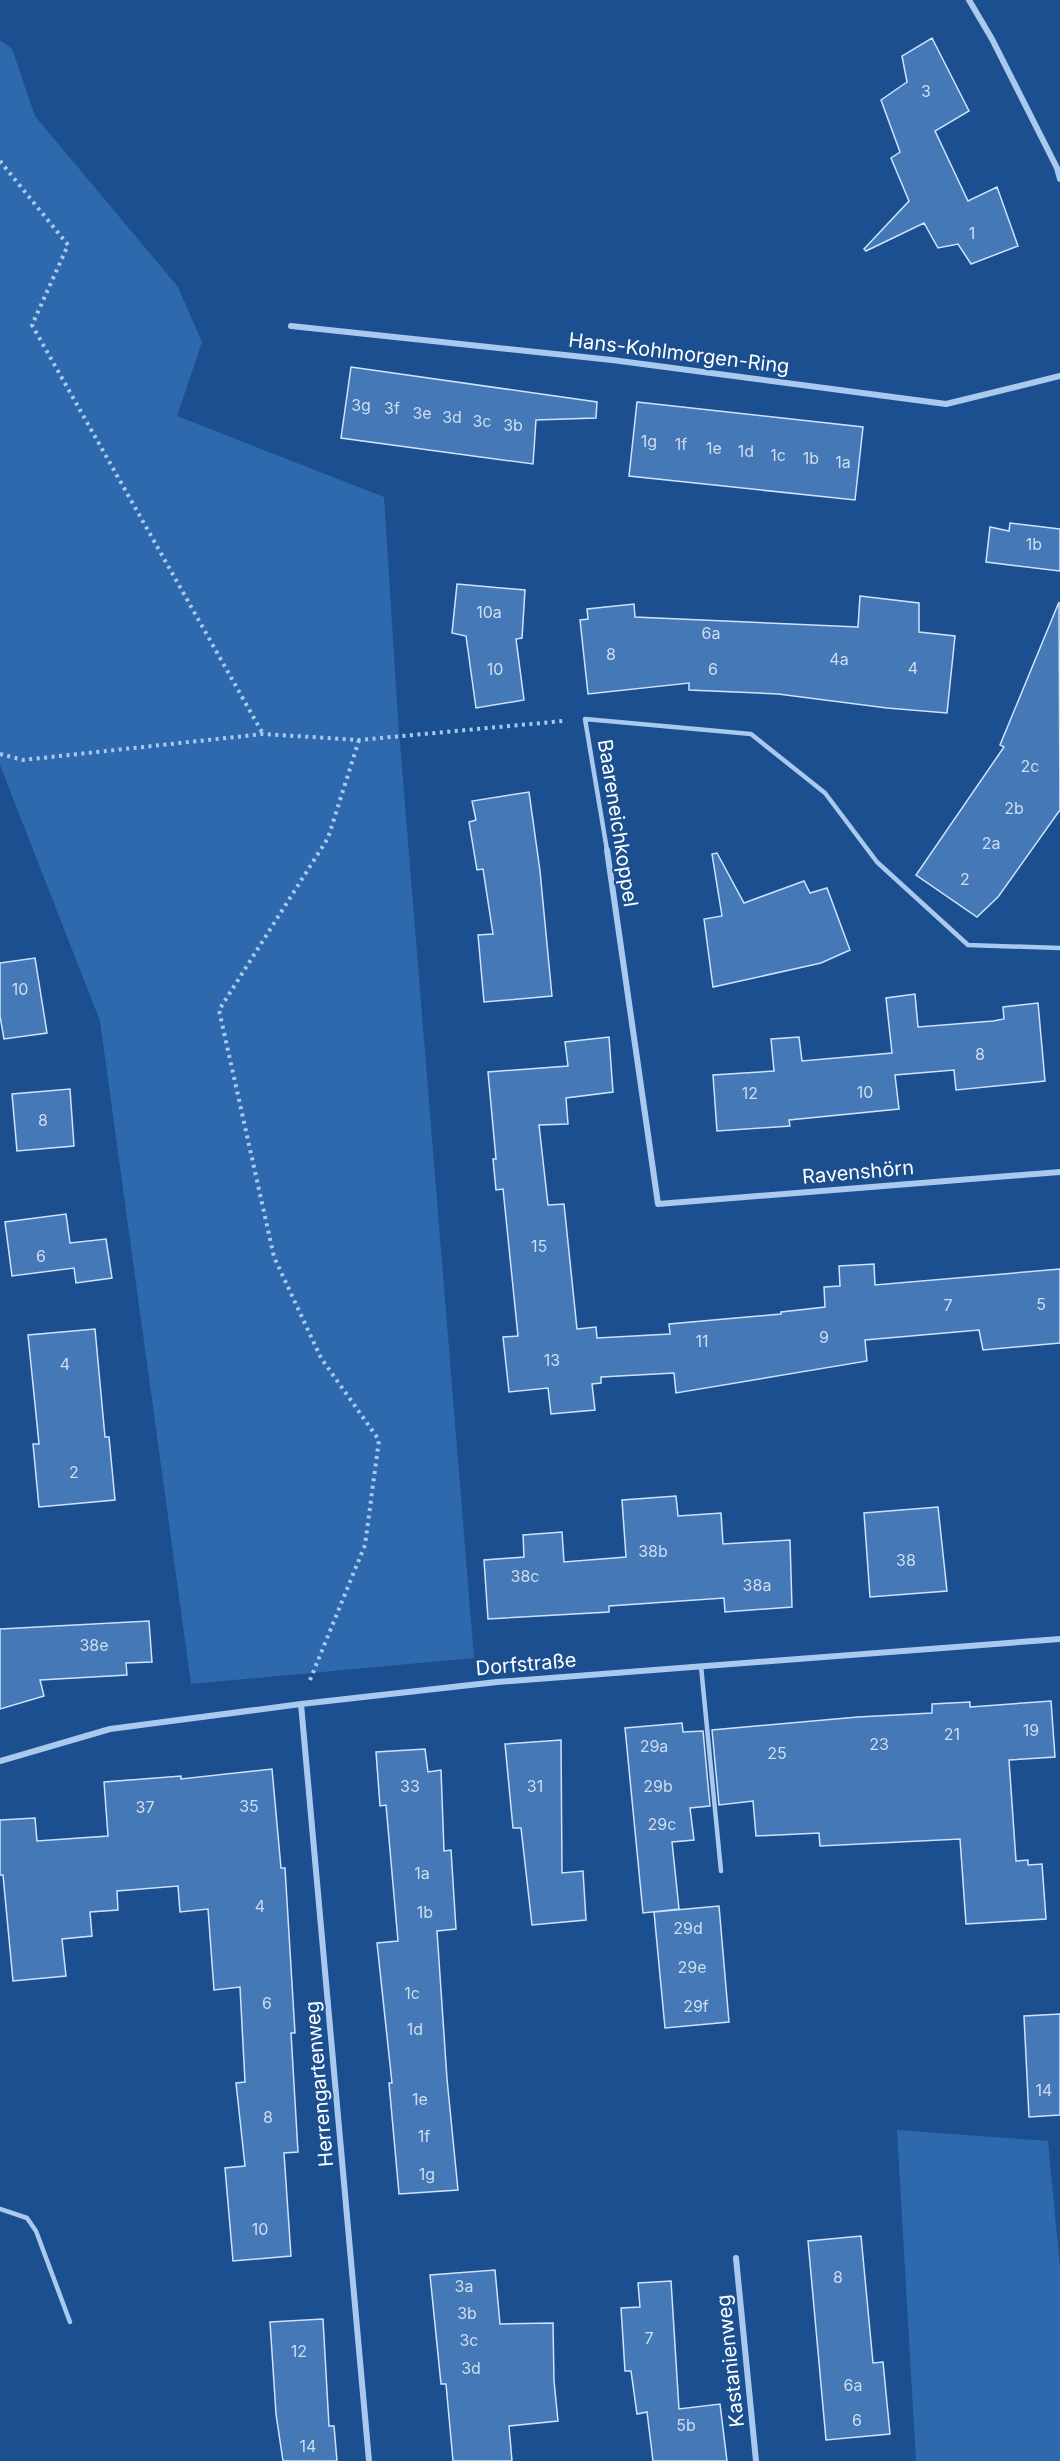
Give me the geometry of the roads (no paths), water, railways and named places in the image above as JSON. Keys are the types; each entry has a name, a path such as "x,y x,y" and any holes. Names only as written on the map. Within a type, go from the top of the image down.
{"street":[{"path":"969,0 1002,59 1057,168 1060,179"},
{"name":"Hans-Kohlmorgen-Ring","path":"291,326 612,360 946,404 1060,376"},
{"name":"Baareneichkoppel","path":"606,850 658,1204"},
{"name":"Ravenshörn","path":"658,1204 1060,1172"},
{"name":"Dorfstraße","path":"0,1761 110,1729 302,1704 497,1682 1060,1639"},
{"name":"Herrengartenweg","path":"302,1704 369,2461"},
{"name":"Kastanienweg","path":"736,2258 756,2461"}],"lane":[{"name":"Baareneichkoppel","path":"606,850 585,719 751,734 825,793 877,862 968,945 1060,948"},
{"path":"701,1666 721,1871"},
{"path":"0,2209 27,2218 36,2231 70,2322"}]}
